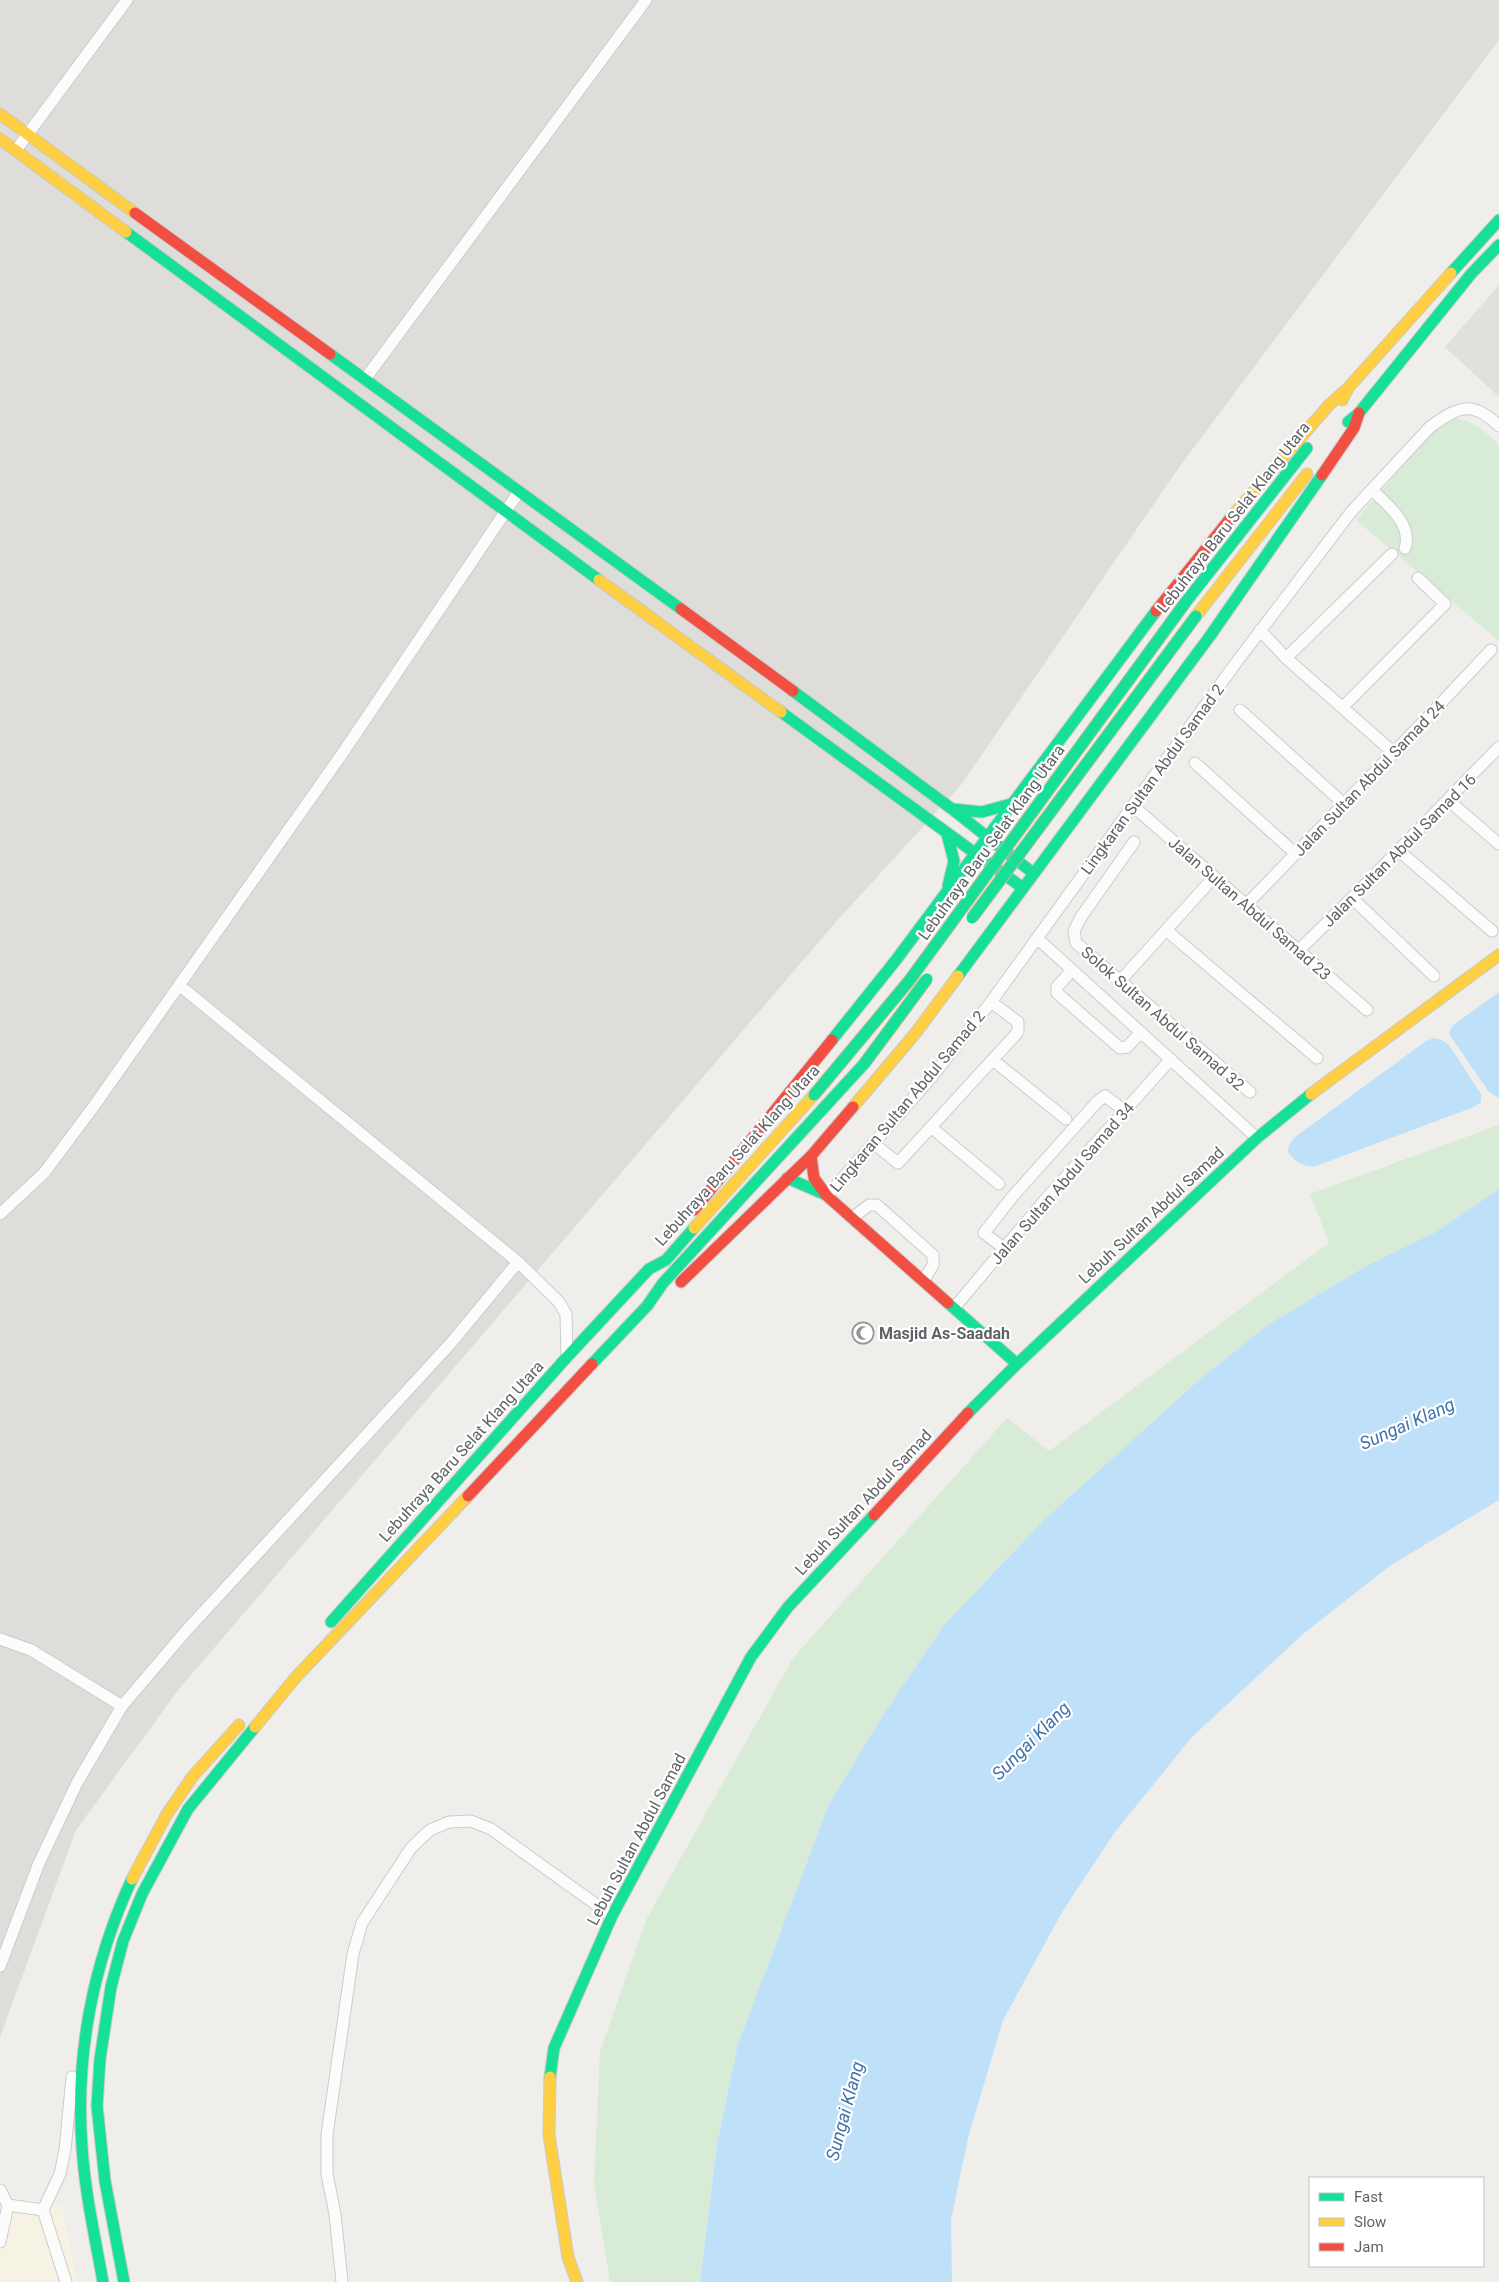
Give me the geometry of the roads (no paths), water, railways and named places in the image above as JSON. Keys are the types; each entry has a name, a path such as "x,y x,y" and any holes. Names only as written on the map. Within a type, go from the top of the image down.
{"main road":[{"path":"0,114 365,379 518,493 669,616 947,834 1023,888"},
{"path":"0,138 506,512 669,616 952,809 1033,873"},
{"path":"126,231 137,215"},
{"name":"Lebuhraya Baru Selat Klang Utara","path":"325,1628 567,1356 649,1269 666,1260 814,1095 909,981 1185,604 1337,410 1348,388 1499,220"},
{"name":"Lebuhraya Baru Selat Klang Utara","path":"965,928 1196,616 1348,422 1358,413 1471,274 1499,244"},
{"path":"649,1269 659,1253 896,960 1155,612 1245,500 1329,405 1348,388"},
{"path":"647,1306 673,1290 811,1156 914,1036 1210,636 1354,428 1358,413"},
{"path":"952,809 981,814 1011,804"},
{"path":"946,893 954,861 947,834"},
{"name":"Lebuh Sultan Abdul Samad","path":"577,2282 568,2257 549,2135 548,2089 554,2048 612,1916 751,1657 788,1607 836,1554 1017,1364 1257,1138 1313,1093 1499,955"},
{"name":"Lebuhraya Baru Selat Klang Utara","path":"124,2282 105,2181 97,2106 100,2059 110,1987 123,1941 146,1886 188,1809 290,1685 647,1306 663,1283 864,1064 935,968"},
{"path":"811,1156 814,1178 827,1196"},
{"path":"787,1178 806,1184 827,1196 1017,1364"},
{"path":"272,1687 312,1643"},
{"path":"103,2282 85,2181 80,2128 81,2073 87,2016 109,1935 125,1892 153,1838 194,1776 246,1717"},
{"name":"Lebuh Sultan Abdul Samad","path":"566,2282 568,2257"}],"street":[{"path":"16,150 127,0"},
{"path":"365,379 646,0"},
{"name":"Lingkaran Sultan Abdul Samad 2","path":"827,1196 930,1079 991,1002 1260,630 1351,512 1430,427 1444,416 1459,409 1473,408 1486,413 1499,426"},
{"path":"1372,490 1386,503 1406,529 1408,536 1405,548"},
{"path":"0,1214 44,1173 342,754 518,493"},
{"path":"1286,658 1392,554"},
{"path":"1343,707 1446,604 1418,578"},
{"path":"1260,630 1286,658 1394,752"},
{"name":"Jalan Sultan Abdul Samad 24","path":"1246,905 1491,650"},
{"path":"1240,710 1344,804"},
{"name":"Jalan Sultan Abdul Samad 16","path":"1298,950 1498,750"},
{"path":"1194,763 1296,854"},
{"path":"1448,800 1499,844"},
{"name":"Jalan Sultan Abdul Samad 23","path":"1133,806 1368,1010"},
{"name":"Solok Sultan Abdul Samad 32","path":"1134,842 1080,917 1074,931 1076,943 1250,1092"},
{"path":"1398,850 1492,931"},
{"path":"1121,980 1214,877"},
{"path":"1352,898 1434,976"},
{"path":"1166,930 1317,1058"},
{"path":"1038,939 1257,1138"},
{"path":"1072,970 1057,987 1057,993 1120,1048 1127,1047 1141,1032"},
{"path":"179,985 518,1262 560,1302 566,1314 567,1356"},
{"path":"873,1143 898,1163 1018,1032 1018,1022 991,1002"},
{"name":"Jalan Sultan Abdul Samad 34","path":"954,1308 1171,1059"},
{"path":"993,1060 1066,1119"},
{"path":"1005,1248 984,1234 1013,1196 1097,1102 1105,1096 1125,1111"},
{"path":"932,1128 999,1184"},
{"path":"852,1218 869,1205 877,1205 933,1256 935,1260 923,1281"},
{"path":"0,1966 38,1863 77,1783 122,1706 193,1623 451,1343 518,1262"},
{"path":"0,1639 31,1650 122,1706"},
{"path":"66,2282 43,2210 60,2174 65,2150 76,2036 85,1983 101,1930 129,1863 154,1823 194,1776"},
{"path":"342,2282 335,2214 327,2174 327,2135 353,1954 362,1922 411,1848 430,1830 449,1822 471,1821 492,1829 612,1916"},
{"path":"0,2190 8,2205 0,2242"},
{"path":"8,2205 43,2210"}],"water":[{"path":"1499,992 1499,1098 1489,1092 1449,1034 1452,1026"},
{"path":"1434,1038 1442,1040 1449,1045 1481,1094 1481,1102 1474,1107 1316,1166 1307,1166 1300,1163 1288,1152 1289,1145 1295,1137 1426,1041"},
{"name":"Sungai Klang","path":"1499,1189 1499,1500 1391,1565 1303,1634 1191,1738 1115,1832 1064,1909 1003,2020 968,2138 951,2220 952,2282 700,2282 717,2144 738,2044 829,1804 887,1709 944,1625 1044,1520 1199,1380 1266,1326 1368,1265 1436,1232"}],"place":[{"name":"Masjid As-Saadah","path":"863,1333"}]}
